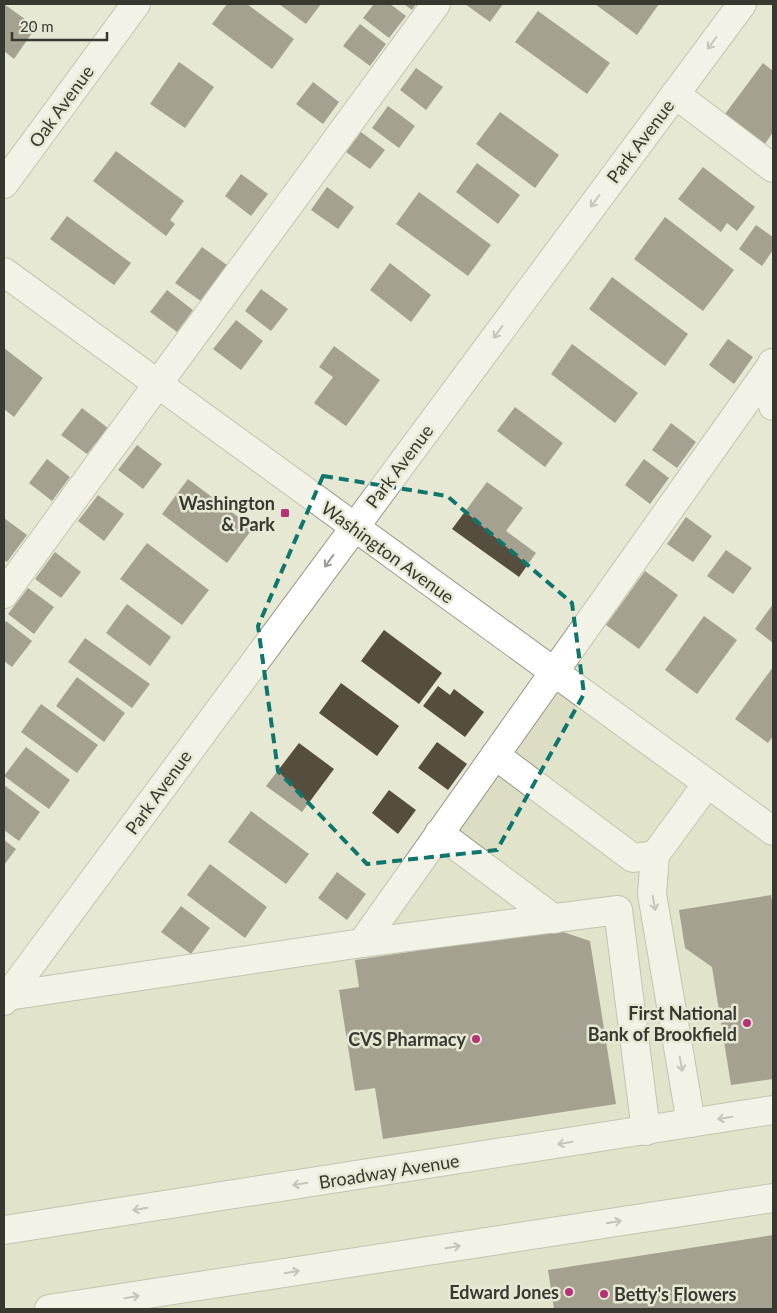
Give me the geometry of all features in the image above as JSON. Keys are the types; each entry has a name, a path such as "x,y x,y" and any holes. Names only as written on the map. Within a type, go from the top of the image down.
{"street":[{"name":"Oak Avenue","path":"4,184 136,4"},
{"path":"4,594 436,4"},
{"name":"Park Avenue","path":"6,999 354,526 742,4"},
{"path":"675,94 773,168"},
{"name":"Washington Avenue","path":"4,272 773,831"},
{"path":"772,363 770,384 773,406"},
{"path":"362,943 772,363"},
{"path":"495,755 633,858 655,855"},
{"path":"691,1123 652,894 655,855 707,784"},
{"path":"440,833 554,919"},
{"path":"6,999 362,943 618,910 646,1131"},
{"name":"Broadway Avenue","path":"4,1230 773,1110"},
{"path":"49,1309 773,1198"}],"highlighted area":[{"path":"323,476 447,496 572,603 584,694 497,850 367,864 278,771 258,626"}],"shaded area":[{"path":"554,672 773,831 773,1309 4,1309 4,1001 362,943"}],"building":[{"path":"4,4 36,27 14,59 4,51"},
{"path":"227,4 247,4 294,39 272,69 212,24"},
{"path":"279,4 321,4 306,24"},
{"path":"374,4 390,4 406,16 389,38 363,18"},
{"path":"404,4 416,4 412,10"},
{"path":"465,4 503,4 490,22"},
{"path":"595,4 659,4 637,35"},
{"path":"538,11 610,63 587,94 515,42"},
{"path":"360,24 386,44 370,66 343,46"},
{"path":"179,62 214,87 185,128 150,104"},
{"path":"763,63 773,71 773,132 765,144 725,114"},
{"path":"416,68 443,87 426,110 400,90"},
{"path":"313,82 339,102 323,124 296,104"},
{"path":"388,106 415,126 399,148 372,128"},
{"path":"500,112 559,155 535,188 476,144"},
{"path":"361,132 385,150 370,169 346,152"},
{"path":"116,151 184,201 170,220 175,224 166,236 93,181"},
{"path":"477,163 520,195 498,224 456,192"},
{"path":"703,167 755,207 737,231 727,223 721,232 678,199"},
{"path":"241,174 268,194 251,216 225,196"},
{"path":"327,187 354,207 338,229 311,210"},
{"path":"419,192 491,245 468,276 396,224"},
{"path":"67,216 131,263 114,285 50,239"},
{"path":"665,217 734,270 703,311 634,259"},
{"path":"756,225 773,237 773,250 762,266 739,249"},
{"path":"202,247 227,265 201,301 175,283"},
{"path":"390,263 431,295 411,322 370,290"},
{"path":"612,277 688,334 665,366 589,309"},
{"path":"261,289 288,309 271,331 245,311"},
{"path":"167,290 193,310 177,332 150,312"},
{"path":"236,320 263,341 241,370 213,349"},
{"path":"728,339 753,357 734,384 709,365"},
{"path":"572,344 638,393 615,423 551,374"},
{"path":"334,346 380,380 346,426 314,403 333,377 319,367"},
{"path":"4,348 43,378 14,417 4,409"},
{"path":"515,407 563,443 545,467 497,431"},
{"path":"82,408 108,428 87,454 61,435"},
{"path":"671,423 696,442 677,468 652,450"},
{"path":"137,445 162,464 143,489 118,470"},
{"path":"47,459 70,477 52,501 29,483"},
{"path":"644,459 669,478 650,504 625,485"},
{"path":"188,479 253,528 227,563 162,514"},
{"path":"487,482 523,508 506,531 536,553 519,577 452,529"},
{"path":"98,495 124,514 104,541 78,521"},
{"path":"686,517 712,536 693,562 667,544"},
{"path":"4,518 27,535 7,562 4,560"},
{"path":"147,543 209,590 182,625 120,579"},
{"path":"726,550 752,568 733,594 707,576"},
{"path":"55,552 81,572 61,598 35,579"},
{"path":"645,571 678,595 639,649 606,625"},
{"path":"28,588 54,607 34,634 8,614"},
{"path":"127,604 171,637 150,666 106,633"},
{"path":"773,604 773,643 755,629"},
{"path":"704,616 737,640 697,694 665,670"},
{"path":"6,621 32,641 12,667 4,661 4,625"},
{"path":"384,630 442,673 419,704 361,661"},
{"path":"85,638 150,684 132,708 68,662"},
{"path":"773,667 773,736 768,743 735,719"},
{"path":"77,677 125,713 104,742 56,706"},
{"path":"341,683 399,726 377,756 319,713"},
{"path":"438,686 450,695 454,689 484,712 465,737 423,706"},
{"path":"41,704 98,745 77,773 21,732"},
{"path":"437,742 467,764 448,790 418,768"},
{"path":"299,743 334,769 302,812 266,786"},
{"path":"26,747 70,780 49,809 4,776"},
{"path":"4,785 40,812 19,841 4,830"},
{"path":"389,790 416,810 398,834 372,813"},
{"path":"251,811 309,854 286,884 228,842"},
{"path":"4,840 16,849 4,865"},
{"path":"210,864 267,907 245,938 187,895"},
{"path":"337,872 366,894 347,920 318,898"},
{"name":"First National Bank of Brookfield","path":"771,895 773,907 773,1079 731,1085 712,967 685,948 679,910"},
{"path":"181,906 210,928 191,954 161,932"},
{"name":"CVS Pharmacy","path":"557,930 590,941 616,1104 383,1139 375,1088 355,1091 339,990 359,987 355,960"},
{"path":"773,1235 773,1309 554,1309 548,1270"}],"place":[{"name":"Washington & Park","path":"285,513"},
{"name":"First National Bank of Brookfield","path":"747,1023"},
{"name":"CVS Pharmacy","path":"476,1039"},
{"name":"Edward Jones","path":"569,1292"},
{"name":"Betty's Flowers","path":"604,1294"}]}
